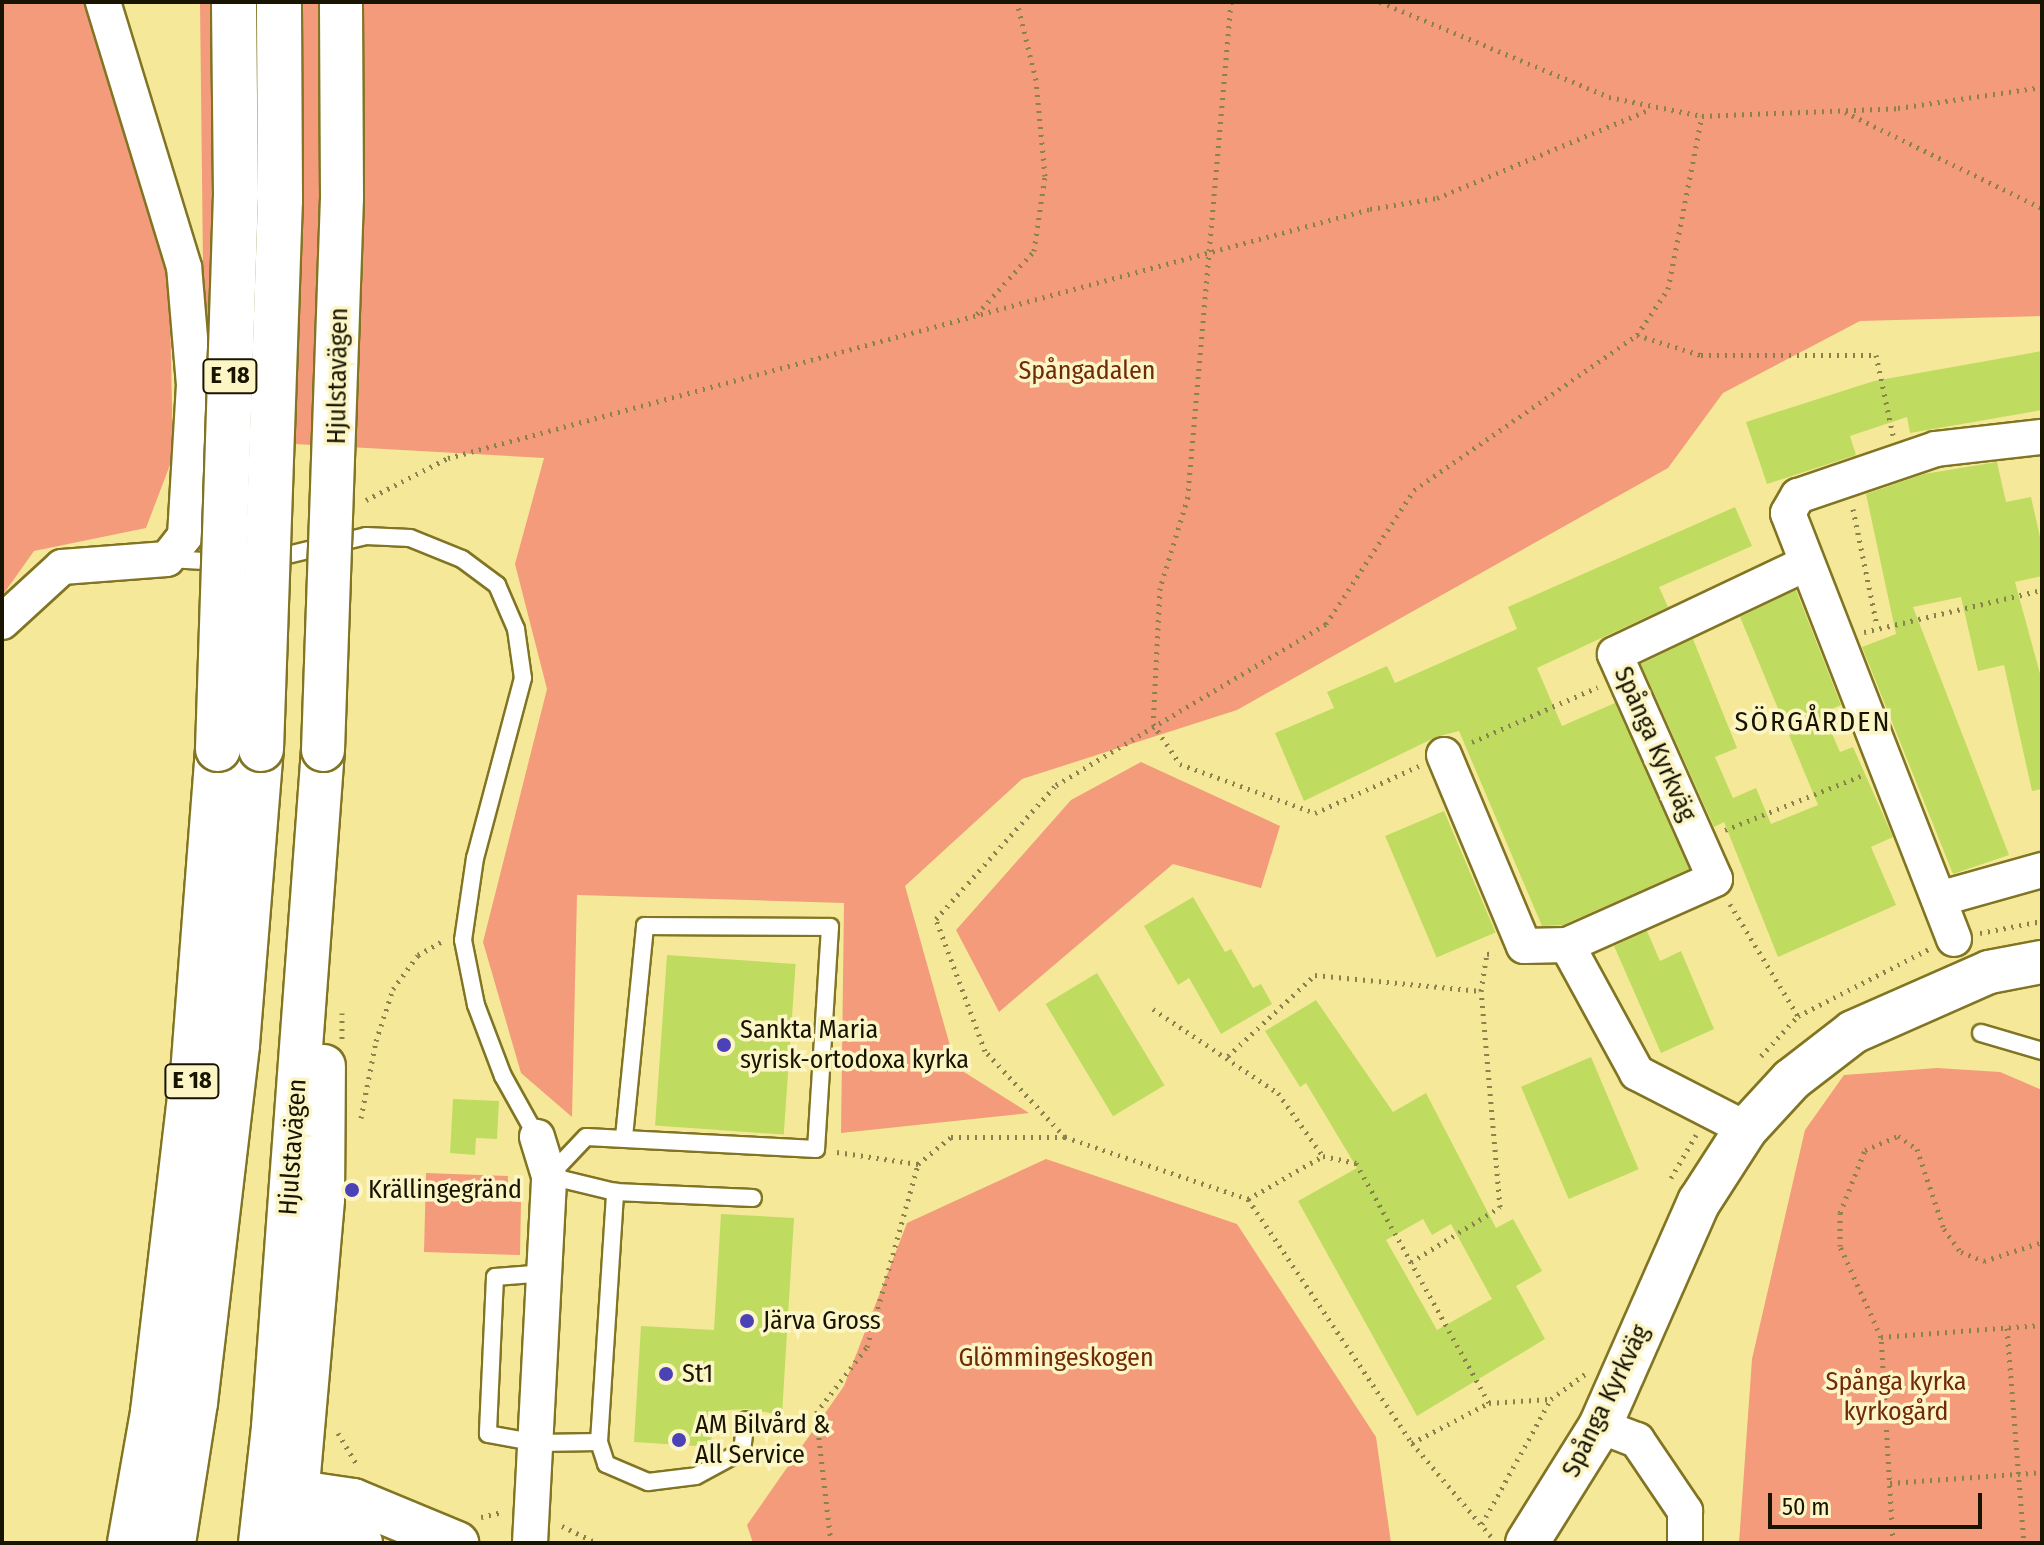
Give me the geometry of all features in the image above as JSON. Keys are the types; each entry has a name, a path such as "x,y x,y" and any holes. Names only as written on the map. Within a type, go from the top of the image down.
{"highway":[{"name":"E 18","path":"130,1543 153,1412 193,1074 218,749 236,195 234,2"},
{"name":"E 18","path":"173,1543 195,1403 237,1045 261,749 280,200 279,2"}],"street":[{"path":"2,622 62,567 167,559 185,536 194,385 184,267 103,2"},
{"name":"Hjulstavägen","path":"283,1523 323,1199 323,750 342,197 341,2"},
{"path":"1954,939 1942,898 1805,564 1788,513 1798,496 1936,449 2041,442"},
{"name":"Spånga Kyrkväg","path":"1715,879 1615,654 1805,564"},
{"path":"1444,755 1524,946 1567,945 1715,879"},
{"path":"1942,898 2042,870"},
{"path":"1567,945 1637,1073 1746,1129"},
{"name":"Spånga Kyrkväg","path":"1527,1543 1600,1426 1699,1202 1746,1129 1791,1080 1853,1032 1989,972 2042,962"},
{"path":"531,1531 538,1443 549,1176 537,1137"},
{"path":"1600,1426 1637,1440 1685,1511 1685,1543"},
{"path":"283,1523 353,1500 464,1531"},
{"path":"283,1523 361,1543"}],"lane":[{"path":"167,559 202,557 245,565 366,536 410,538 462,559 497,585 516,629 523,678 475,858 465,927 476,1005 503,1076 537,1137"},
{"path":"624,1137 645,926 830,927 816,1149 586,1137 549,1176 615,1192 753,1198"},
{"path":"1981,1033 2042,1051"},
{"path":"615,1192 599,1442 606,1464 648,1482 696,1476 742,1451 746,1420"},
{"path":"546,1273 495,1277 488,1434 538,1443 599,1442"}],"path":[{"path":"977,315 1034,251 1045,176 1036,80 1017,2"},
{"path":"1231,2 1188,497 1160,588 1153,724 1180,764 1315,813 1624,675"},
{"path":"1380,2 1609,97 1651,109 1702,116 1844,112 2042,87"},
{"path":"350,509 448,458 1370,209 1437,198 1651,109"},
{"path":"1844,112 2042,208"},
{"path":"1065,1137 985,1051 936,919 1056,785 1153,724 1326,624 1414,490 1637,335 1668,289 1702,116"},
{"path":"1637,335 1701,355 1876,355 1898,461"},
{"path":"1846,478 1877,626"},
{"path":"1838,644 1877,626 2042,590"},
{"path":"1698,841 1888,765"},
{"path":"1715,879 1798,1016"},
{"path":"360,1126 376,1041 393,989 418,955 465,927"},
{"path":"1411,1262 1500,1207 1481,991 1487,954 1524,946"},
{"path":"1228,1056 1315,975 1481,991"},
{"path":"341,999 342,1042"},
{"path":"1153,1009 1228,1056 1278,1093 1323,1156"},
{"path":"1893,1543 1881,1337 1840,1246 1840,1213 1865,1150 1898,1136 1917,1149 1944,1229 1961,1252 1984,1261 2042,1242"},
{"path":"831,1543 816,1413 867,1347 918,1164 951,1137 1065,1137 1248,1199 1412,1443 1496,1543"},
{"path":"816,1149 918,1164"},
{"path":"1248,1199 1323,1156 1356,1163 1489,1403"},
{"path":"1881,1337 2042,1325"},
{"path":"2007,1328 2024,1543"},
{"path":"1412,1443 1489,1403 1551,1399"},
{"path":"337,1429 349,1456 367,1475"},
{"path":"1890,1483 2042,1472"},
{"path":"464,1531 498,1511 531,1531 552,1521 597,1543"}],"green space":[{"path":"2,2 90,2 169,255 173,457 146,528 34,551 2,596"},
{"name":"Spångadalen","path":"200,2 2042,2 2042,316 1860,321 1723,393 1668,468 1237,710 1022,779 905,886 956,1067 1029,1113 841,1133 844,903 577,895 572,1117 521,1073 483,942 547,689 515,564 544,458 205,439"},
{"path":"1141,762 1280,826 1261,888 1173,864 999,1012 956,930 1071,800"},
{"name":"Spånga kyrka kyrkogård","path":"1937,1068 2000,1072 2042,1090 2042,1543 1739,1543 1752,1359 1805,1130 1844,1075"},
{"name":"Glömmingeskogen","path":"1046,1159 1237,1224 1376,1437 1391,1543 753,1543 747,1525 844,1386 907,1223"},
{"path":"426,1173 508,1176 507,1201 521,1202 520,1255 424,1252"}],"building":[{"path":"2042,351 2042,410 1910,433 1907,417 1850,436 1856,455 1767,484 1746,422 1874,381"},
{"path":"1997,462 2006,502 2031,497 2042,546 2042,576 2015,582 2042,681 2042,789 2032,791 2004,665 1978,671 1961,597 1913,607 2009,855 1953,874 1862,647 1896,634 1866,494 1924,474"},
{"path":"1735,507 1752,546 1659,587 1668,607 1537,668 1562,726 1615,703 1689,869 1563,925 1542,926 1459,731 1436,737 1304,801 1275,733 1334,708 1327,692 1387,666 1395,683 1517,629 1508,607"},
{"path":"1796,590 1841,705 1823,713 1840,752 1853,747 1893,837 1871,847 1896,905 1778,957 1724,822 1714,827 1641,664 1693,639 1737,748 1715,757 1733,798 1756,788 1771,824 1818,805 1740,617"},
{"path":"1444,811 1496,933 1437,958 1385,836"},
{"path":"1193,897 1225,952 1231,949 1253,988 1261,984 1272,1004 1221,1034 1189,978 1178,985 1144,926"},
{"path":"1647,931 1660,961 1681,951 1714,1029 1661,1053 1614,946"},
{"name":"Sankta Maria syrisk-ortodoxa kyrka","path":"667,955 796,964 784,1135 655,1126"},
{"path":"1097,973 1164,1085 1113,1116 1046,1004"},
{"path":"1316,1000 1393,1112 1426,1093 1496,1228 1513,1219 1542,1271 1516,1286 1545,1339 1417,1416 1298,1201 1357,1168 1306,1083 1300,1087 1265,1031","holes":["1423,1219 1432,1235 1451,1224 1492,1299 1437,1330 1386,1240"]},
{"path":"1591,1057 1639,1169 1569,1199 1521,1087"},
{"path":"453,1099 499,1101 497,1139 476,1138 475,1155 450,1153"},
{"path":"721,1214 794,1218 782,1415 747,1409 713,1411 711,1447 634,1442 641,1326 714,1330"}],"place":[{"name":"Sankta Maria syrisk-ortodoxa kyrka","path":"724,1045"},
{"name":"Krällingegränd","path":"352,1190"},
{"name":"Järva Gross","path":"747,1321"},
{"name":"St1","path":"666,1374"},
{"name":"AM Bilvård & All Service","path":"679,1440"}],"district":[{"name":"SÖRGÅRDEN","path":"1813,722"}]}
